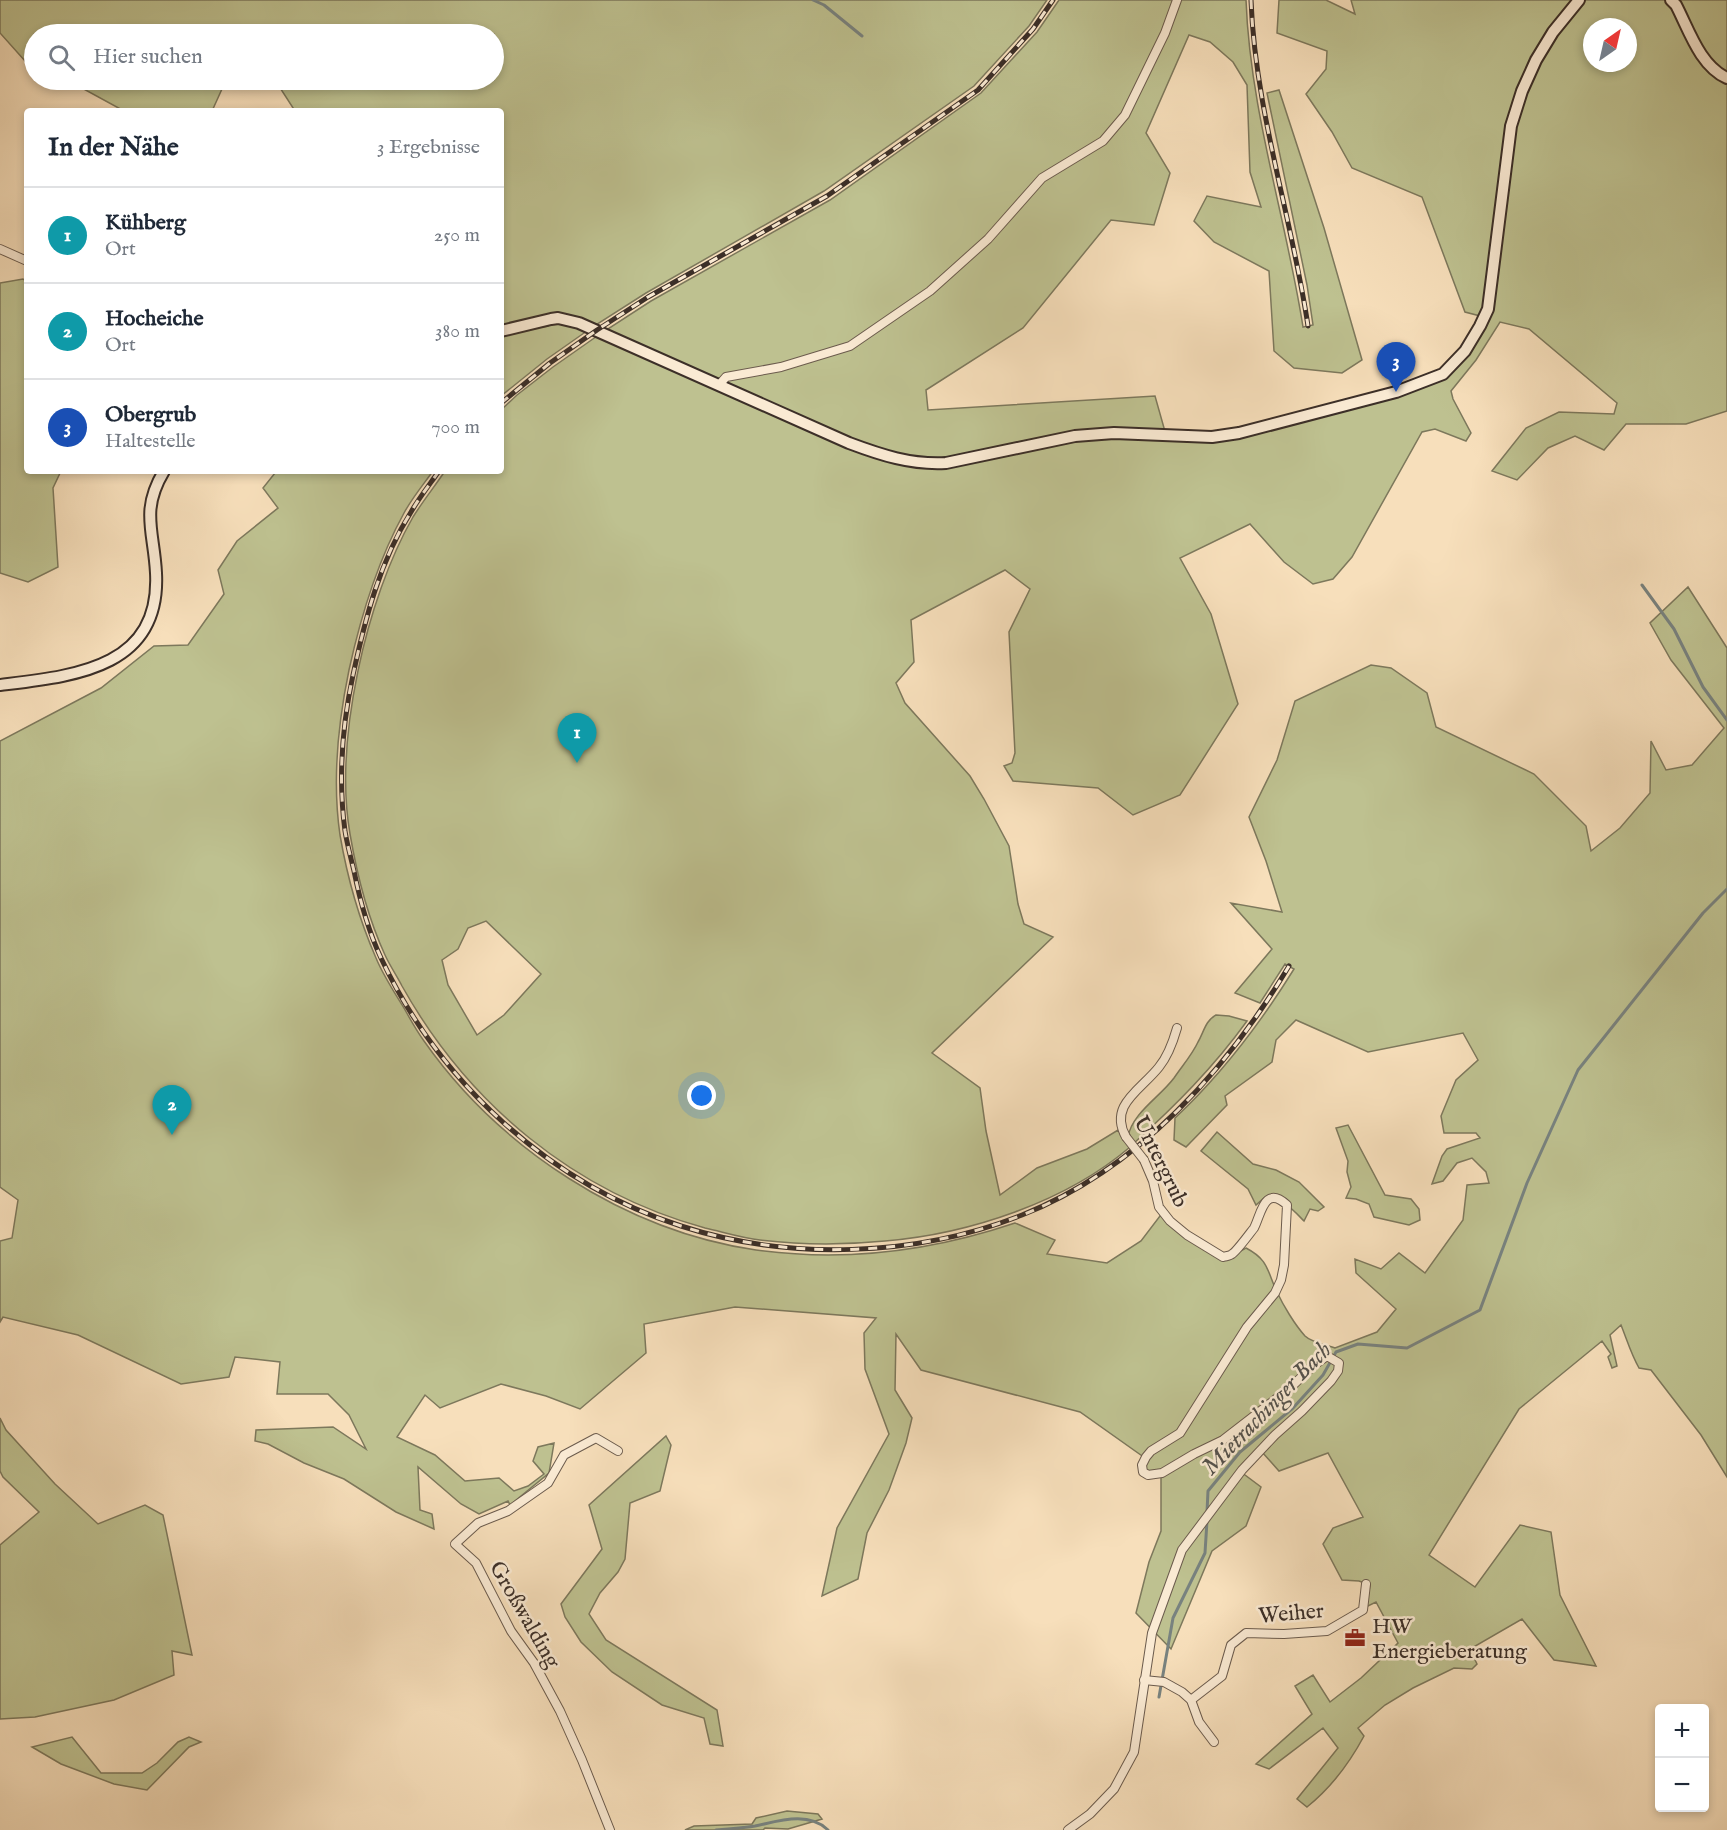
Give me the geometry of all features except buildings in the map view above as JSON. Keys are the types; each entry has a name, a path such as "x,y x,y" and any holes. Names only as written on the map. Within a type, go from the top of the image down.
{"street":[{"path":"719,385 726,377 781,367 850,346 930,291 988,239 1042,178 1103,141 1125,115 1165,33 1177,0"},
{"path":"504,330 551,319 568,320 620,340 873,452 894,459 933,463 946,463 1076,436 1114,433 1212,437 1239,433 1396,392 1443,374 1465,351 1488,309 1511,126 1522,91 1542,50 1579,0"},
{"path":"1671,0 1676,5 1703,58 1719,75 1727,78"},
{"path":"0,249 24,260"},
{"path":"0,685 73,675 95,668 126,651 141,635 151,617 155,595 156,573 149,523 153,491 162,474"},
{"name":"Untergrub","path":"1144,1680 1152,1633 1182,1550 1242,1470 1275,1435 1302,1411 1338,1371 1338,1362 1327,1356 1223,1440 1162,1473 1148,1475 1143,1472 1142,1465 1151,1451 1180,1433 1247,1327 1275,1293 1284,1265 1287,1205 1284,1202 1273,1198 1267,1200 1262,1205 1254,1227 1234,1254 1223,1257 1187,1235 1170,1221 1159,1207 1153,1180 1144,1160 1126,1137 1120,1123 1123,1107 1166,1057 1177,1028"},
{"name":"Großwalding","path":"610,1830 578,1750 539,1672 511,1631 476,1563 455,1544 478,1523 507,1511 548,1482 564,1455 596,1438 618,1451"},
{"name":"Weiher","path":"1191,1700 1222,1676 1231,1645 1246,1634 1327,1631 1363,1610 1366,1584"},
{"path":"1068,1830 1090,1814 1114,1789 1134,1752 1144,1680 1160,1682 1182,1692 1191,1700 1199,1722 1214,1742"}],"green space":[{"path":"0,0 1047,0 1029,26 974,86 824,191 646,293 594,326 547,359 504,394 504,333 548,326 547,321 504,328 504,108 293,108 281,90 504,90 504,24 24,24 24,60 0,33"},
{"path":"1059,0 1246,0 1254,83 1261,124 1303,327 1313,325 1307,285 1267,93 1279,90 1324,228 1362,360 1342,373 1294,368 1274,351 1269,271 1214,242 1194,221 1207,196 1261,207 1250,172 1247,85 1233,62 1210,42 1189,35 1146,133 1170,173 1154,225 1111,220 1023,328 926,390 928,410 1155,396 1166,435 1212,437 1443,374 1484,317 1465,312 1422,197 1352,168 1332,132 1306,94 1326,69 1327,51 1277,33 1279,0 1326,0 1355,14 1351,0 1727,0 1727,411 1686,424 1626,424 1604,450 1575,436 1548,448 1517,480 1492,471 1526,428 1559,412 1614,414 1617,403 1529,329 1500,322 1476,360 1451,391 1471,433 1466,441 1435,429 1422,432 1352,557 1333,579 1313,584 1284,562 1250,524 1180,558 1211,614 1238,704 1180,795 1133,815 1098,788 1013,781 1004,766 1012,763 1015,753 1009,632 1030,589 1005,570 911,620 914,662 896,683 905,703 970,776 1009,846 1018,904 1024,924 1053,937 932,1053 980,1088 986,1131 1000,1195 1037,1168 1087,1149 1118,1130 1130,1147 1105,1167 1077,1184 1047,1199 983,1223 917,1237 822,1244 791,1243 739,1236 705,1228 657,1212 612,1192 569,1167 529,1138 492,1105 459,1069 429,1029 391,967 379,941 364,896 350,834 346,797 346,757 358,671 381,588 396,550 413,517 443,474 504,474 504,407 517,395 600,334 651,301 830,200 981,93 1037,32","holes":["486,921 541,974 504,1015 477,1035 448,985 442,960 458,949 468,928"]},
{"path":"86,90 222,90 213,108 119,108"},
{"path":"24,280 24,474 60,474 53,488 58,567 28,582 0,573 0,283"},
{"path":"274,474 431,474 410,502 394,532 371,589 359,629 345,690 339,731 336,793 340,835 354,897 364,928 385,977 424,1041 454,1080 489,1116 527,1149 569,1178 613,1204 659,1224 707,1240 756,1250 822,1255 887,1252 952,1241 1015,1223 1055,1240 1047,1254 1107,1263 1141,1241 1163,1212 1212,1252 1235,1254 1246,1248 1254,1252 1266,1267 1282,1303 1305,1336 1315,1342 1335,1348 1377,1332 1396,1309 1356,1273 1355,1259 1381,1269 1399,1253 1425,1273 1463,1220 1467,1185 1489,1183 1486,1172 1472,1158 1457,1163 1443,1181 1432,1184 1442,1156 1447,1149 1480,1138 1476,1133 1444,1133 1441,1116 1456,1080 1478,1060 1463,1033 1368,1052 1296,1020 1276,1040 1272,1062 1225,1096 1227,1105 1186,1147 1174,1140 1175,1118 1209,1084 1239,1048 1294,969 1285,964 1260,1003 1235,993 1272,949 1231,903 1282,912 1249,817 1277,760 1295,701 1371,665 1391,668 1427,693 1436,727 1534,774 1586,826 1591,851 1620,828 1650,793 1651,741 1666,770 1692,765 1724,728 1671,660 1650,623 1688,587 1727,648 1727,1477 1701,1435 1651,1370 1639,1368 1621,1325 1610,1335 1617,1366 1612,1368 1608,1357 1611,1354 1602,1341 1519,1409 1429,1555 1475,1587 1520,1525 1551,1532 1560,1595 1596,1666 1554,1660 1522,1619 1470,1649 1477,1664 1472,1669 1454,1668 1413,1688 1385,1705 1358,1728 1364,1736 1352,1756 1332,1783 1307,1807 1297,1799 1338,1748 1323,1728 1269,1769 1256,1764 1312,1714 1295,1686 1313,1675 1330,1702 1361,1678 1398,1643 1376,1602 1366,1607 1370,1585 1359,1581 1342,1580 1323,1544 1333,1528 1363,1517 1328,1453 1279,1471 1262,1452 1241,1472 1261,1487 1246,1526 1212,1551 1171,1649 1136,1613 1149,1562 1161,1531 1161,1474 1142,1471 1145,1458 1080,1412 921,1370 896,1334 895,1390 912,1418 906,1443 889,1490 867,1533 858,1579 822,1596 837,1528 889,1434 865,1369 864,1333 876,1318 735,1307 644,1324 646,1353 580,1409 546,1396 501,1384 440,1408 425,1395 397,1437 435,1455 465,1481 499,1478 514,1491 528,1486 544,1474 533,1461 538,1447 554,1443 549,1473 510,1505 508,1501 479,1514 461,1504 418,1467 420,1510 432,1514 434,1529 396,1512 344,1479 304,1463 268,1444 255,1441 256,1430 333,1427 366,1449 349,1415 328,1394 277,1394 280,1362 235,1357 229,1377 181,1384 78,1335 3,1317 0,1322 0,1241 12,1238 18,1200 0,1187 0,741 101,688 154,646 188,645 224,594 218,570 237,541 278,508 263,488"},
{"path":"1216,1015 1247,1021 1193,1086 1133,1144 1128,1137 1135,1120 1174,1078 1193,1051 1207,1024"},
{"path":"1348,1125 1385,1195 1411,1199 1419,1209 1420,1220 1409,1225 1374,1217 1369,1204 1346,1198 1351,1187 1347,1172 1348,1161 1336,1128"},
{"path":"1217,1132 1253,1164 1276,1170 1299,1182 1324,1207 1318,1211 1310,1209 1304,1221 1296,1212 1276,1199 1264,1198 1256,1205 1248,1189 1201,1151"},
{"path":"0,1418 6,1430 55,1484 98,1524 145,1505 163,1515 192,1655 172,1651 174,1675 114,1700 35,1717 0,1719 0,1545 39,1512 3,1477 0,1471"},
{"path":"666,1436 671,1445 660,1491 630,1503 625,1559 618,1572 600,1593 589,1614 606,1640 717,1710 723,1746 710,1744 704,1718 662,1705 612,1672 581,1642 565,1617 561,1604 602,1549 589,1505"},
{"path":"72,1737 101,1773 142,1773 157,1763 178,1742 189,1737 201,1742 189,1747 147,1790 114,1784 61,1764 32,1747"},
{"path":"787,1811 818,1814 822,1819 788,1829 685,1830 694,1826 752,1824 756,1818"}],"waterway":[{"path":"813,0 824,5 862,36"},
{"path":"1642,585 1674,629 1703,687 1727,720"},
{"path":"1207,1512 1208,1491 1240,1452 1293,1408 1323,1375 1336,1352 1358,1344 1407,1348 1480,1310 1527,1183 1578,1070 1703,913 1727,889"},
{"name":"Mietrachinger Bach","path":"1159,1697 1173,1618 1205,1553 1207,1521"},
{"name":"Mietrachinger Bach","path":"716,1830 750,1827 793,1819 812,1821 828,1830"}],"railway":[{"path":"504,401 550,363 597,330 648,297 827,196 978,90 1033,29 1053,0"},
{"path":"1251,0 1259,82 1308,326"},
{"path":"437,474 414,507 391,550 382,570 363,633 349,694 342,752 343,811 347,841 368,926 376,947 405,1003 434,1046 467,1086 504,1123 544,1155 587,1184 633,1208 681,1226 765,1245 808,1249 896,1246 981,1229 1022,1215 1064,1195 1104,1171 1141,1144 1175,1113 1237,1043 1289,966"}],"place":[{"name":"Obergrub","path":"1396,392"},
{"name":"Kühberg","path":"577,763"},
{"name":"Hocheiche","path":"172,1135"},
{"name":"HW Energieberatung","path":"1355,1638"}]}
